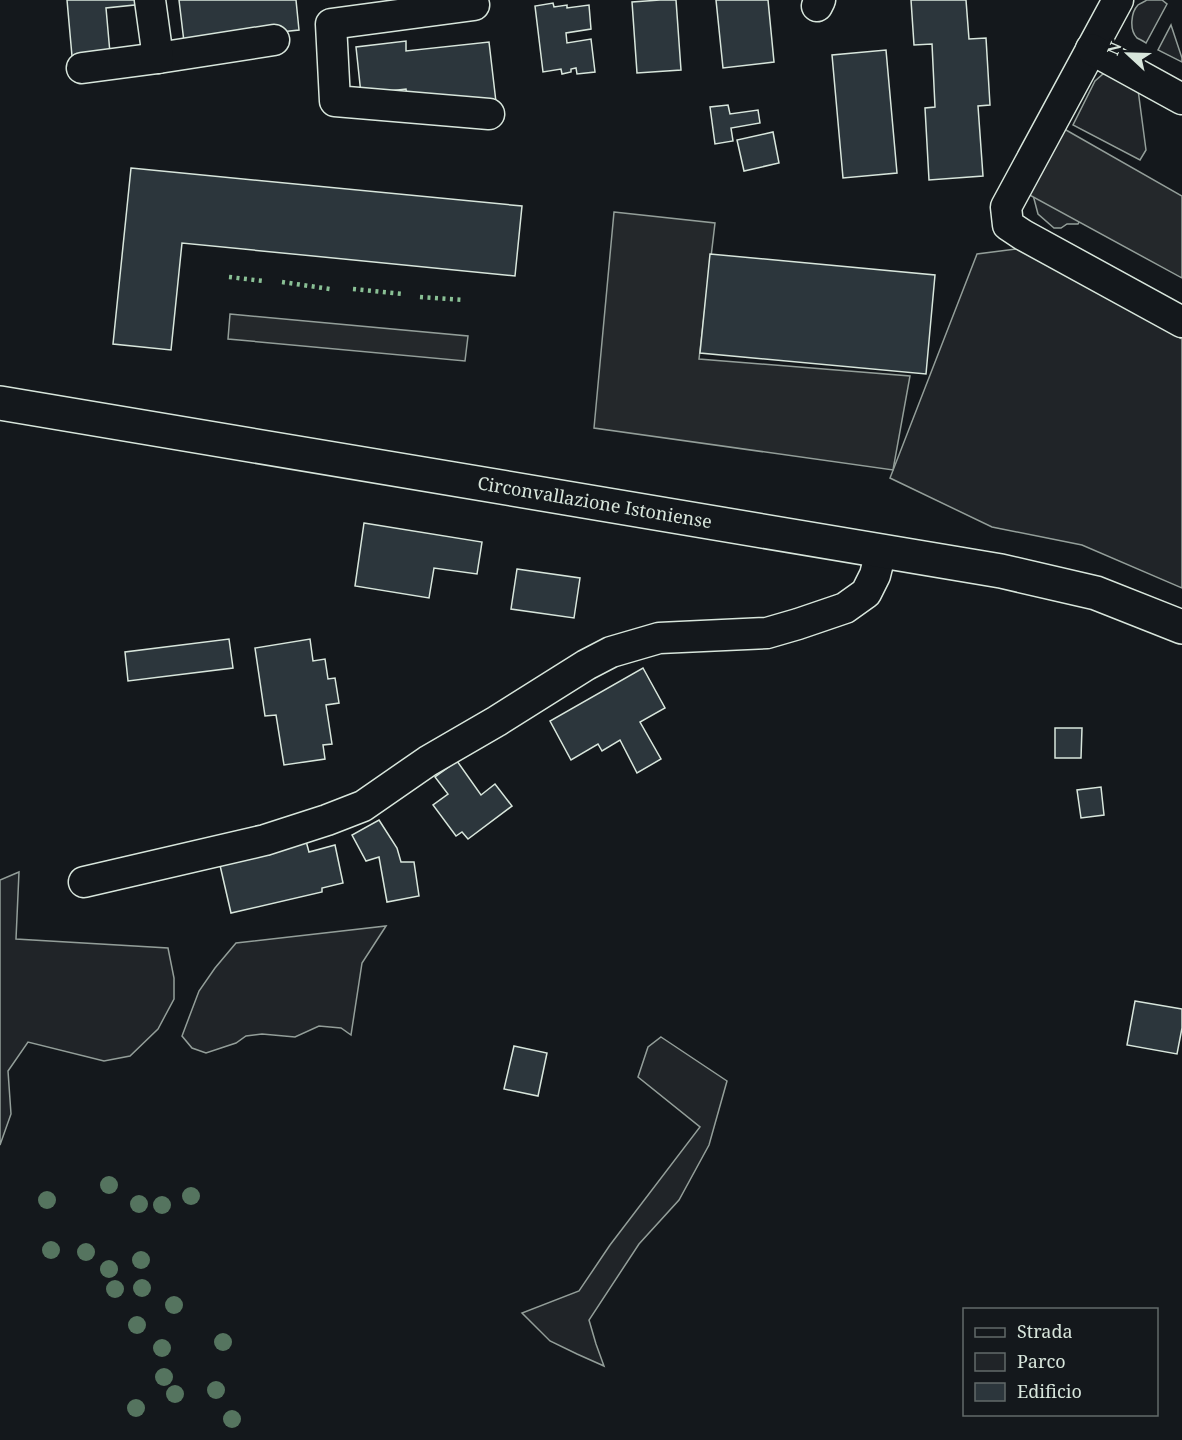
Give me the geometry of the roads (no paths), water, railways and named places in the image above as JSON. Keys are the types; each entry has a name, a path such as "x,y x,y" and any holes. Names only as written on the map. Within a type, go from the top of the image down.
{"main road":[{"name":"Circonvallazione Istoniense","path":"0,403 1001,571 1096,593 1182,627"}],"street":[{"path":"150,0 158,58"},
{"path":"1118,0 1006,207 1008,225 1033,241 1182,322"},
{"path":"474,5 416,6 331,24 335,101 489,114"},
{"path":"82,68 274,40"},
{"path":"1091,49 1182,99"},
{"path":"84,882 265,840 363,806 428,761 611,652 659,638 767,633 845,608 866,593 875,575 881,550"}]}
